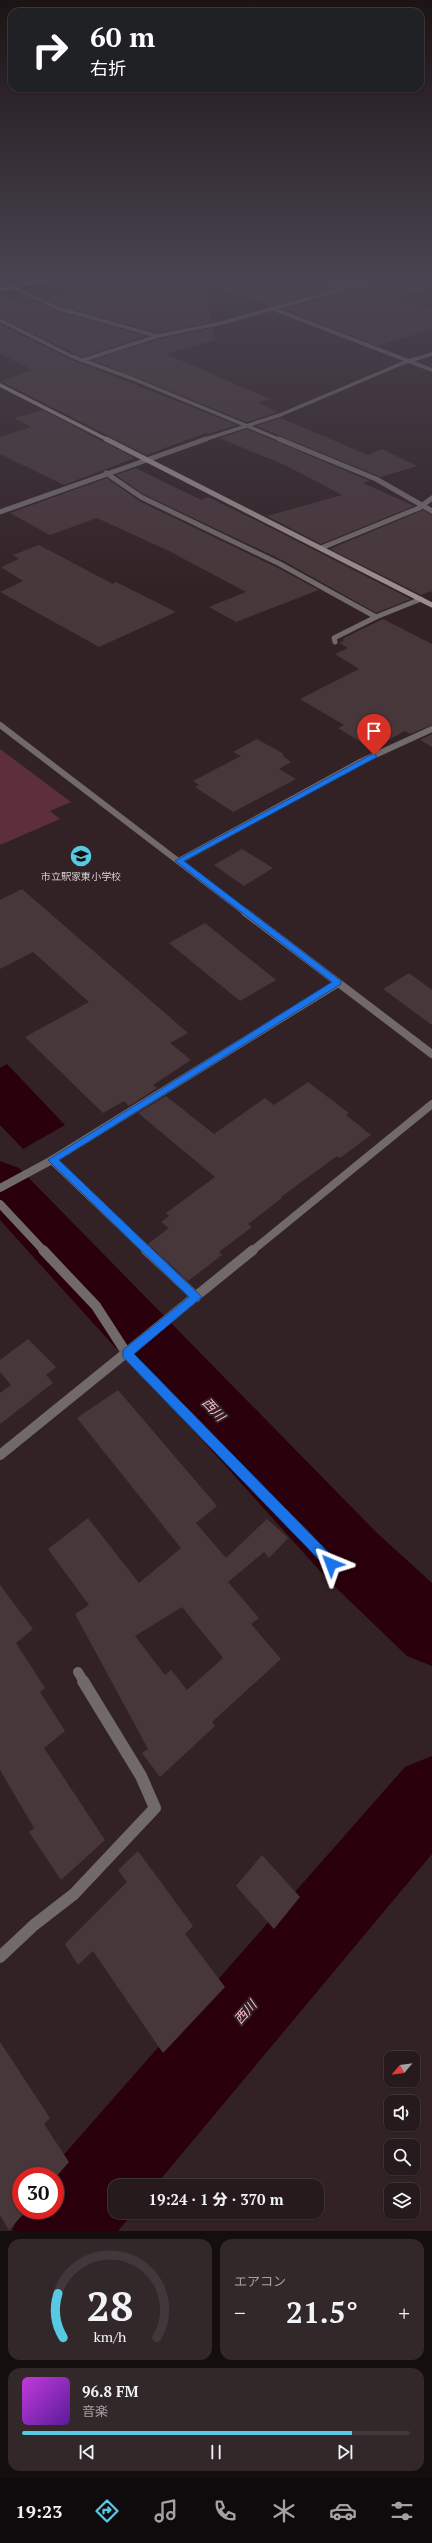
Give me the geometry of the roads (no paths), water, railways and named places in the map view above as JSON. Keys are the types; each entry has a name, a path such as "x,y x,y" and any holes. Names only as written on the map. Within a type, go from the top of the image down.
{"street":[{"path":"136,381 376,479 432,511"},
{"path":"0,512 145,459 245,425 280,415 361,381"},
{"path":"0,385 432,605"},
{"path":"106,473 141,497 280,564 376,617"},
{"path":"321,548 422,506 432,498"},
{"path":"335,642 334,638 376,617 421,600"},
{"path":"0,725 432,1054"},
{"path":"179,861 360,762 432,729"},
{"path":"0,1188 29,1171 52,1160 338,982"},
{"path":"0,1455 127,1354 432,1104"},
{"path":"52,1160 196,1297"},
{"path":"0,1204 96,1306 127,1354 331,1564"},
{"path":"0,1956 34,1925 74,1894 155,1808 141,1776 78,1672"}],"waterway":[{"name":"西川","path":"0,1183 133,1326 174,1365 353,1557 432,1631"},
{"name":"西川","path":"58,2231 432,1794"}],"place":[{"name":"市立駅家東小学校","path":"81,856"}]}
